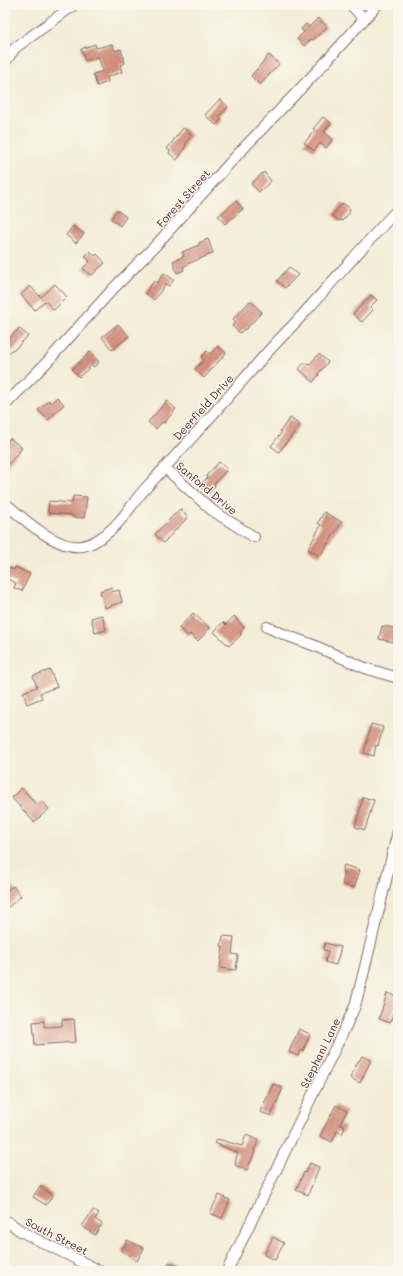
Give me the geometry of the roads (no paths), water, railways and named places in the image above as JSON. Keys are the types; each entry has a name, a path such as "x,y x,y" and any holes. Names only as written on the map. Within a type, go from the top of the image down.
{"street":[{"path":"5,62 15,48 74,5"},
{"path":"351,5 364,19"},
{"name":"Forest Street","path":"5,405 48,361 238,154 321,68 377,5"},
{"name":"Deerfield Drive","path":"5,503 25,520 55,541 68,546 81,546 97,540 115,526 136,500 265,355 398,209"},
{"name":"Sanford Drive","path":"165,468 214,512 254,537"},
{"path":"267,627 365,668 398,678"},
{"name":"Stephani Lane","path":"227,1271 355,1006 398,831"},
{"name":"South Street","path":"5,1220 30,1236 100,1271"}]}
